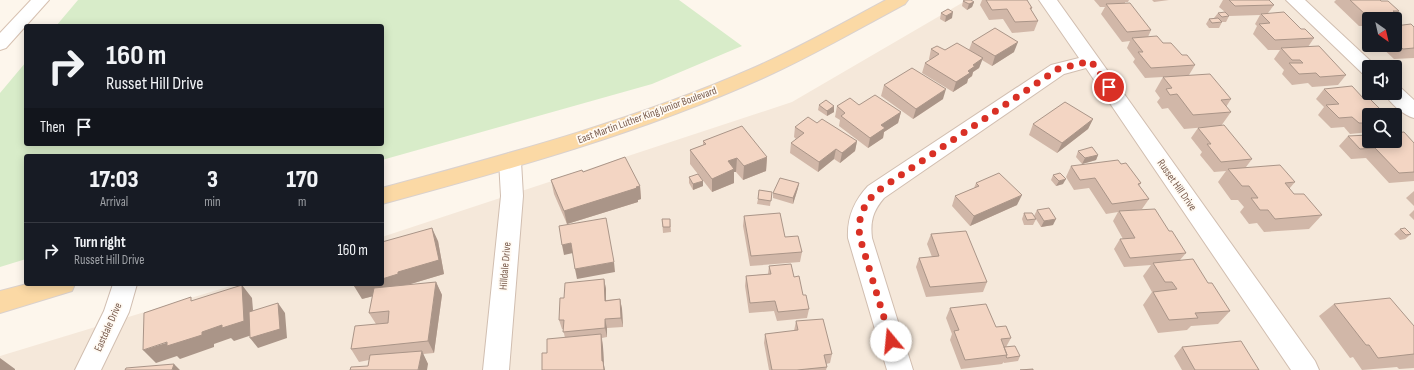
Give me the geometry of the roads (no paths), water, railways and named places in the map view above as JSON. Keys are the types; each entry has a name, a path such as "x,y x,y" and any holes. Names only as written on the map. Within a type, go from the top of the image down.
{"main road":[{"name":"East Martin Luther King Junior Boulevard","path":"384,195 510,161 598,134 681,105 757,74 899,0"},
{"path":"0,302 56,286"}],"street":[{"path":"0,44 40,0"},
{"name":"Russet Hill Drive","path":"1048,0 1306,370"},
{"path":"1295,0 1362,62"},
{"path":"900,370 860,238 858,227 860,216 866,202 876,192 1058,69 1091,61"},
{"path":"1402,100 1414,111"},
{"name":"Hilldale Drive","path":"496,370 512,196 510,161"},
{"name":"Eastdale Drive","path":"88,370 116,312 124,286"}]}
